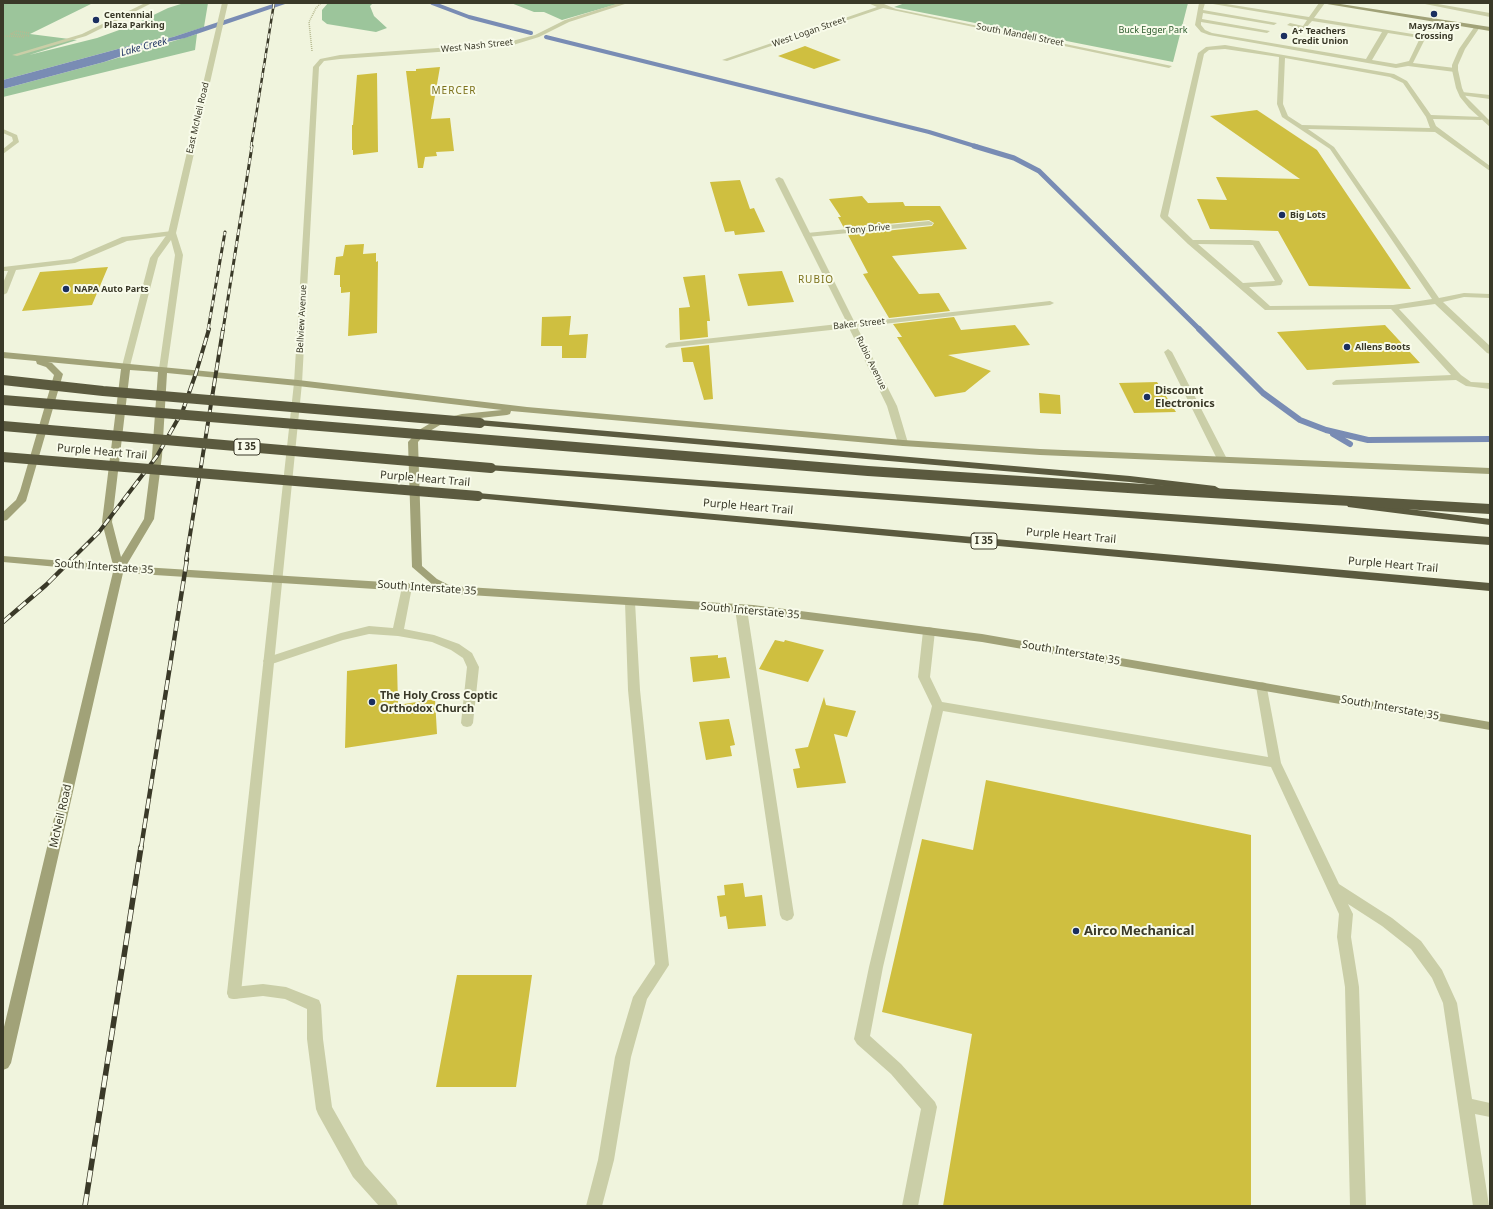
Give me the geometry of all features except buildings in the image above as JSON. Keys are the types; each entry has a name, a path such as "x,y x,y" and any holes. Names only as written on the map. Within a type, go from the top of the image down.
{"highway":[{"path":"3,380 159,396 1130,479 1490,522"},
{"path":"3,400 876,471 1159,490 1490,508"},
{"name":"Purple Heart Trail","path":"3,426 491,468 1490,541"},
{"name":"Purple Heart Trail","path":"3,457 478,496 1490,587"}],"main road":[{"path":"1323,3 1490,29"},
{"path":"3,355 298,383 527,410 903,442 1040,452 1490,471"},
{"path":"3,518 21,501 25,491 59,374 49,365 26,358"},
{"name":"McNeil Road","path":"119,569 107,522 126,366"},
{"name":"McNeil Road","path":"3,1063 119,569 149,519 157,456 163,369"},
{"path":"450,589 433,581 417,567 413,442 422,432 437,423 462,417 527,410"},
{"name":"South Interstate 35","path":"3,559 119,569 753,609 982,638 1490,726"}],"street":[{"path":"15,55 84,35 149,3"},
{"name":"West Nash Street","path":"322,60 340,57 480,47 513,43 538,36 567,21 625,3"},
{"name":"South Mandell Street","path":"871,3 883,7 1169,66"},
{"name":"West Logan Street","path":"725,60 894,3"},
{"path":"1202,3 1199,28 1211,34 1396,66 1408,64 1455,70"},
{"path":"1210,3 1423,37 1412,62 1408,64"},
{"path":"1290,25 1304,28 1323,3"},
{"path":"1423,3 1483,15 1490,15"},
{"name":"East McNeil Road","path":"126,366 154,258 172,233 224,6"},
{"path":"1200,11 1274,23"},
{"path":"1483,15 1477,27 1462,49 1455,65 1455,70 1462,94 1471,107 1490,125"},
{"path":"1199,20 1267,31"},
{"path":"1368,61 1386,31"},
{"path":"1292,48 1298,40"},
{"path":"1490,170 1433,127 1429,117 1405,82 1392,75 1225,47 1208,48 1201,53 1164,216 1191,242 1268,308 1393,307 1437,301 1464,295 1490,296"},
{"path":"1282,56 1280,104 1285,117 1332,148 1437,301 1490,351"},
{"name":"Bellview Avenue","path":"322,60 316,67 298,383 234,993 264,990 286,993 314,1005 315,1039 324,1109 359,1171 390,1206"},
{"path":"1462,94 1490,97"},
{"path":"1429,117 1482,118"},
{"path":"1301,127 1438,130"},
{"path":"3,131 15,136 16,142 3,152"},
{"name":"Rubio Avenue","path":"779,179 892,406 903,442"},
{"name":"Tony Drive","path":"807,235 929,223"},
{"path":"3,269 72,261 125,239 172,233 179,255 163,369"},
{"path":"1191,242 1250,242 1256,244 1280,280 1278,283 1273,284 1242,285"},
{"path":"3,293 12,268"},
{"name":"Baker Street","path":"669,346 1050,303"},
{"path":"1393,307 1458,377 1469,384 1490,386"},
{"path":"1168,352 1222,459"},
{"path":"1336,383 1458,377"},
{"path":"398,632 407,587"},
{"path":"594,1206 606,1160 623,1057 640,997 662,965 634,690 630,602"},
{"path":"741,609 787,915"},
{"path":"269,661 341,637 369,630 398,632 434,639 455,647 468,656 473,667 467,723"},
{"path":"910,1206 929,1107 896,1069 862,1039 876,966 938,706 924,677 929,631"},
{"path":"1262,686 1275,763 1346,914 1344,938 1352,987 1358,1206"},
{"path":"938,706 1275,763"},
{"path":"1334,888 1387,922 1416,945 1437,974 1450,1003 1481,1206"},
{"path":"1465,1105 1490,1110"}],"path":[{"path":"3,4 10,3"},
{"path":"321,3 316,8 309,22 312,56 322,60"},
{"path":"3,36 27,37 30,36 11,34 16,31 29,33"}],"green space":[{"path":"3,3 93,3 30,34 77,40 29,55 97,38 133,25 168,8 184,3 208,3 204,27 173,37 129,46 3,80"},
{"path":"328,3 373,3 370,6 374,16 387,28 376,32 327,24 322,20 322,10"},
{"path":"511,3 621,3 562,20 544,12 534,12"},
{"name":"Buck Egger Park","path":"905,3 1188,3 1173,62 894,7"},
{"path":"197,34 195,50 3,97 3,89 104,62"}],"water":[{"name":"Lake Creek","path":"276,3 288,3 185,38 158,44 104,62 3,89 3,80 129,46 173,37"}],"waterway":[{"path":"432,3 469,17 531,33"},
{"path":"546,37 929,132 978,147"},
{"path":"974,146 1014,158 1039,171 1200,330"},
{"path":"1200,330 1263,393 1300,420 1326,430 1368,440 1490,439"},
{"path":"1333,434 1350,444"}],"railway":[{"path":"251,147 274,3"},
{"path":"223,330 252,146"},
{"path":"208,330 225,232"},
{"path":"3,622 46,585 99,532 157,456 183,410 209,329"},
{"path":"186,560 223,329"},
{"path":"141,848 187,559"},
{"path":"85,1206 141,847"}],"place":[{"name":"Mays/Mays Crossing","path":"1434,14"},
{"name":"Centennial Plaza Parking","path":"96,20"},
{"name":"A+ Teachers Credit Union","path":"1284,36"},
{"name":"Big Lots","path":"1282,215"},
{"name":"NAPA Auto Parts","path":"66,289"},
{"name":"Allens Boots","path":"1347,347"},
{"name":"Discount Electronics","path":"1147,397"},
{"name":"The Holy Cross Coptic Orthodox Church","path":"372,702"},
{"name":"Airco Mechanical","path":"1076,931"}],"district":[{"name":"MERCER","path":"454,91"},
{"name":"RUBIO","path":"816,280"}]}
